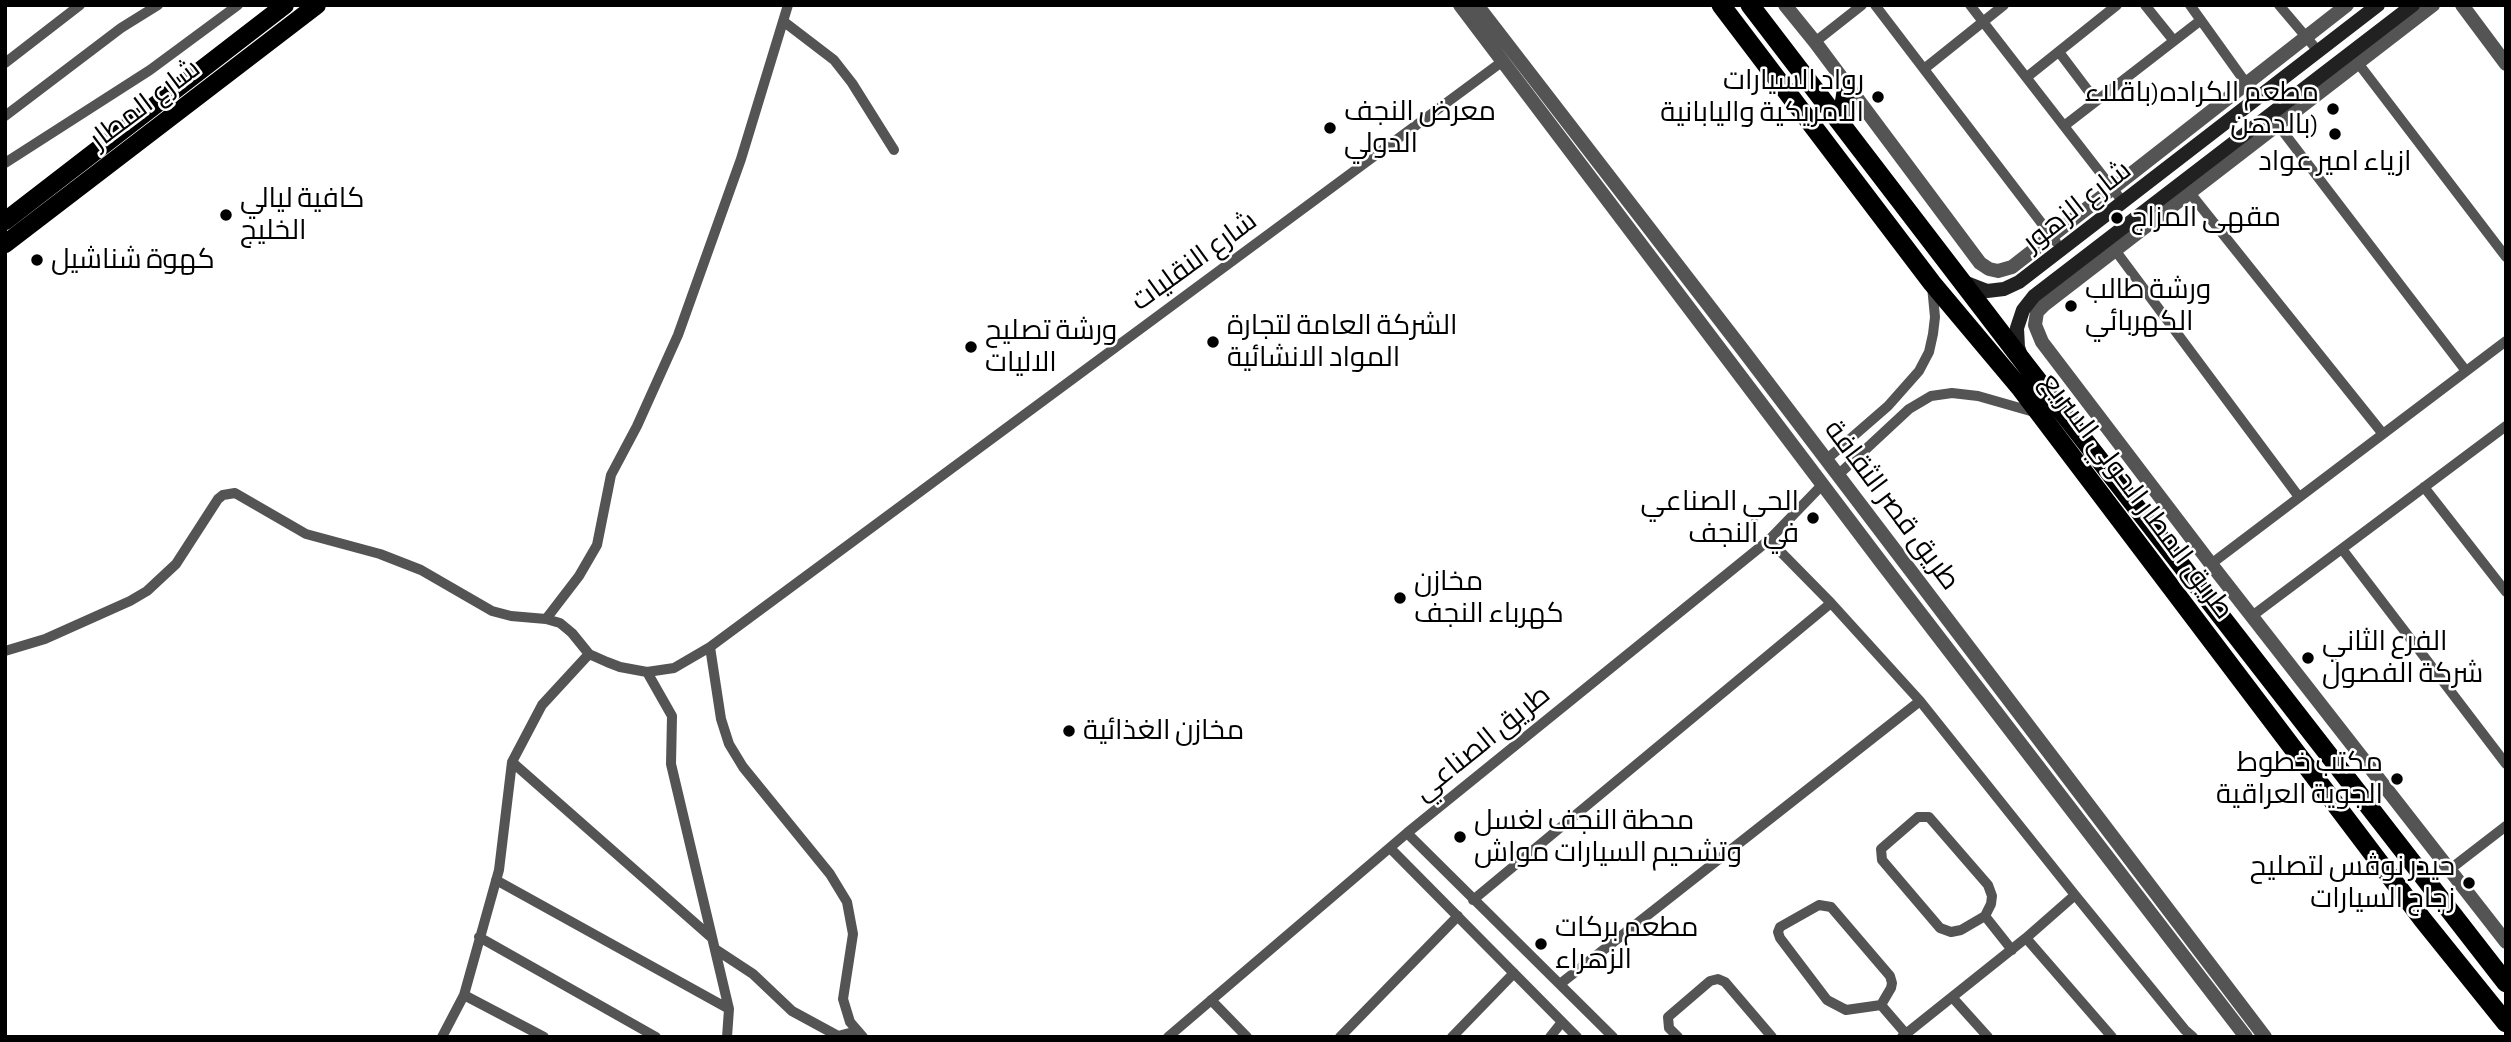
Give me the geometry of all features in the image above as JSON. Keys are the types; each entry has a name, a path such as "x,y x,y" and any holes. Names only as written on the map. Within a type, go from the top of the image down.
{"highway":[{"name":"طريق المطار الحولي السريع","path":"1721,5 1931,283 2040,414 2423,920 2506,1023"},
{"name":"طريق المطار الحولي السريع","path":"1750,5 2506,983"},
{"path":"1842,123 1847,86"},
{"path":"2423,920 2428,922 2439,919 2443,915 2444,904"},
{"path":"2454,958 2452,953 2458,942 2470,940 2475,943"}],"main road":[{"name":"شارع المطار","path":"5,221 285,5"},
{"name":"شارع المطار","path":"5,244 317,5"},
{"name":"شارع الزهور","path":"1964,282 1979,289 2004,289 2019,282 2378,5"},
{"name":"شارع الزهور","path":"2025,363 2017,337 2023,310 2034,296 2107,251 2143,213 2185,188 2311,92 2413,5"},
{"path":"2166,168 2170,179 2185,188"},
{"path":"2126,200 2139,202 2143,213"}],"street":[{"path":"5,63 80,5"},
{"path":"5,116 121,28 158,5"},
{"path":"5,163 150,70 238,5"},
{"path":"546,619 579,576 597,545 611,475 678,335 741,159 788,5"},
{"name":"طريق قصر الثقافة","path":"1460,5 1881,562 2246,1037"},
{"name":"طريق قصر الثقافة","path":"1477,5 1827,459 2266,1037"},
{"path":"1785,5 1984,266 1994,270 2007,269 2051,236 2347,5"},
{"path":"1815,42 1862,5"},
{"path":"1875,5 2062,250"},
{"path":"1970,5 2112,188 2126,200"},
{"path":"1924,69 2004,5"},
{"path":"2027,78 2117,5"},
{"path":"2146,5 2174,41"},
{"path":"2190,5 2256,97"},
{"path":"2279,5 2318,51"},
{"path":"2434,5 2358,63 2311,92 2278,125 2185,188 2037,312 2035,326 2038,334 2211,564 2506,942"},
{"path":"2461,6 2506,64"},
{"path":"2064,126 2201,20"},
{"path":"783,21 834,60 852,83 894,150"},
{"path":"2059,52 2096,102"},
{"name":"شارع النقليات","path":"647,672 674,668 710,647 1503,61"},
{"path":"2358,63 2506,257"},
{"path":"2278,125 2466,371"},
{"path":"2185,188 2383,434"},
{"path":"2107,251 2299,498"},
{"path":"1827,459 1888,406 1919,371 1933,334 1935,317 1931,283"},
{"path":"2211,564 2506,341"},
{"path":"1731,361 1743,350"},
{"path":"1838,475 1909,409 1923,399 1937,394 1979,396 2008,402 2040,414"},
{"path":"2252,616 2505,427"},
{"name":"طريق الصناعي","path":"1168,1037 1407,833 1769,540 1823,484"},
{"path":"2424,487 2506,592"},
{"path":"5,652 45,639 147,591 176,564 218,499 229,493 240,495 306,534 401,561 492,611 510,616 546,619 567,628 589,654 620,667 647,672 672,716 671,764 729,1009 727,1037"},
{"path":"1844,512 1858,501"},
{"path":"1769,540 1831,603 1920,701 2184,1034"},
{"path":"2342,549 2506,764"},
{"path":"1473,900 1831,603"},
{"path":"710,647 721,719 729,744 743,767 830,874 847,902 853,934 843,999 850,1022 860,1034"},
{"path":"442,1037 464,995 496,880 512,762 542,705 589,654"},
{"path":"1560,984 1920,701"},
{"path":"512,762 792,1011 838,1036 860,1034"},
{"path":"1918,817 1929,817 1988,886 1992,896 1985,916 1961,930 1951,932 1940,928 1882,860 1881,849 1918,817"},
{"path":"2449,870 2506,826"},
{"path":"1407,833 1613,1037"},
{"path":"1390,848 1577,1037"},
{"path":"496,880 729,1009"},
{"path":"1881,1005 1904,1035 2012,950 2075,895"},
{"path":"1819,905 1830,907 1890,976 1891,988 1881,1005 1846,1010 1827,1000 1780,938 1777,932 1780,927 1819,905"},
{"path":"1340,1037 1458,916"},
{"path":"1985,916 2012,950"},
{"path":"479,937 656,1037"},
{"path":"2026,938 2112,1037"},
{"path":"1452,1037 1514,973"},
{"path":"1678,1037 1669,1028 1668,1017 1710,981 1718,979 1725,982 1772,1037"},
{"path":"464,995 544,1037"},
{"path":"1952,997 1988,1037"},
{"path":"1211,1000 1247,1037"},
{"path":"1550,1037 1562,1022"}],"place":[{"name":"رواد السيارات الامريكية واليابانية","path":"1878,97"},
{"name":"مطعم الكراده(باقلاء بالدهن)","path":"2333,109"},
{"name":"معرض النجف الدولي","path":"1330,128"},
{"name":"ازياء امير عواد","path":"2335,134"},
{"name":"كافية ليالي الخليج","path":"226,215"},
{"name":"مقهى المزاج","path":"2117,218"},
{"name":"كهوة شناشيل","path":"37,260"},
{"name":"ورشة طالب الكهربائي","path":"2071,306"},
{"name":"الشركة العامة لتجارة المواد الانشائية","path":"1213,342"},
{"name":"ورشة تصليح الاليات","path":"971,347"},
{"name":"الحي الصناعي في النجف","path":"1813,518"},
{"name":"مخازن كهرباء النجف","path":"1400,598"},
{"name":"الفرع الثاني شركة الفصول","path":"2308,658"},
{"name":"مخازن الغذائية","path":"1069,731"},
{"name":"مكتب خطوط الجوية العراقية","path":"2397,779"},
{"name":"محطة النجف لغسل وتشحيم السيارات مواش","path":"1460,837"},
{"name":"حيدر نوڤس لتصليح زجاج السيارات","path":"2469,883"},
{"name":"مطعم بركات الزهراء","path":"1541,944"}]}
